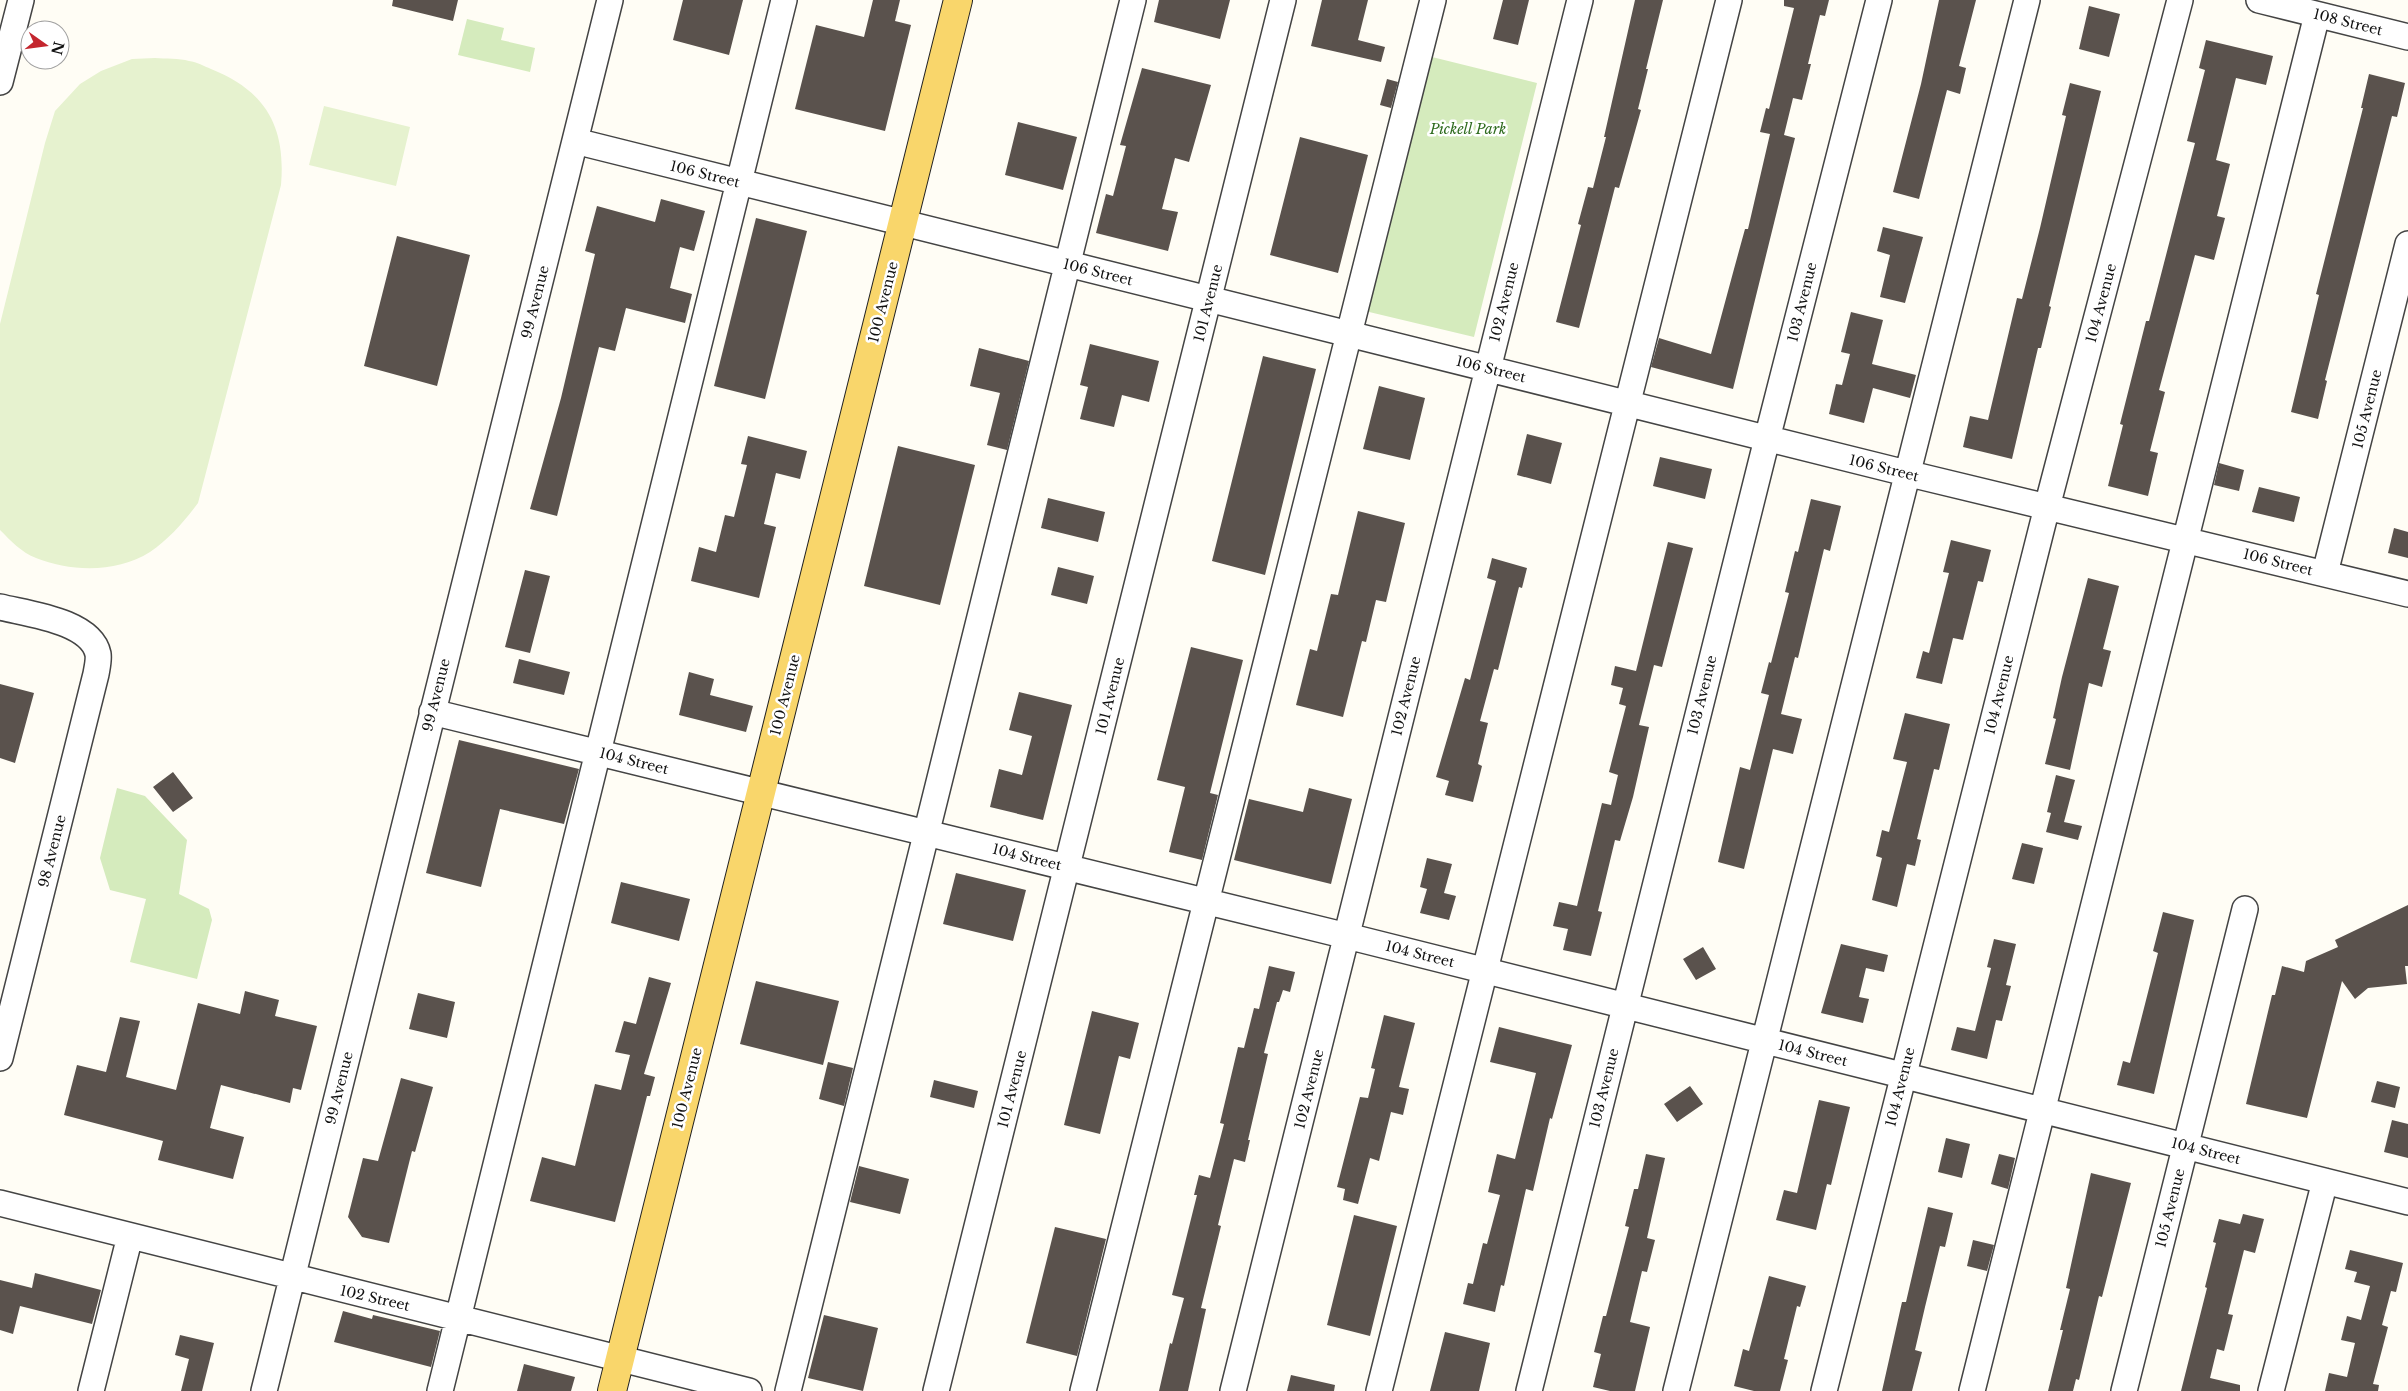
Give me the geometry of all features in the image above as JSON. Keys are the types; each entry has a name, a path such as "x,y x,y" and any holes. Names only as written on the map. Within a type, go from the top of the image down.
{"main road":[{"name":"100 Avenue","path":"612,1391 958,0"}],"street":[{"name":"99 Avenue","path":"264,1391 610,0"},
{"path":"440,1391 460,1318 596,752 784,0"},
{"path":"788,1391 1133,0"},
{"name":"101 Avenue","path":"936,1391 1282,0"},
{"path":"1083,1391 1433,0"},
{"name":"102 Avenue","path":"1233,1391 1580,0"},
{"path":"1379,1391 1729,0"},
{"name":"103 Avenue","path":"1529,1391 1766,439 1879,0"},
{"path":"1676,1391 1906,473 2027,0"},
{"name":"104 Avenue","path":"1824,1391 2047,507 2180,0"},
{"name":"108 Street","path":"2259,0 2408,37"},
{"path":"0,82 14,1"},
{"path":"1972,1391 2184,539 2318,15"},
{"name":"106 Street","path":"575,141 1766,439 2408,594"},
{"name":"105 Avenue","path":"2325,573 2408,244"},
{"name":"98 Avenue","path":"0,607 70,625 86,634 93,643 98,655 96,674 0,1058"},
{"name":"104 Street","path":"432,712 1206,901 2408,1202"},
{"name":"105 Avenue","path":"2124,1391 2245,908"},
{"path":"2272,1391 2325,1181"},
{"name":"102 Street","path":"0,1203 292,1278 750,1391"},
{"path":"91,1391 130,1236"}],"green space":[{"path":"467,19 504,28 501,40 535,48 530,72 458,55"},
{"name":"Pickell Park","path":"1428,56 1537,83 1474,337 1365,311"},
{"path":"132,59 181,59 200,64 230,78 246,88 259,100 276,129 282,164 281,185 198,503 170,536 150,552 137,559 109,567 79,568 64,566 31,556 16,546 0,530 0,324 45,143 55,111 80,84 101,71"},
{"path":"324,106 410,127 396,186 309,165"},
{"path":"117,788 145,796 187,840 179,894 209,909 212,920 197,979 130,962 146,899 110,890 100,858"}],"building":[{"path":"393,0 458,0 453,21 392,6"},
{"path":"683,0 743,0 729,55 673,40"},
{"path":"873,0 900,0 895,21 911,25 885,131 795,109 816,25 864,37"},
{"path":"1159,0 1230,0 1220,39 1154,22"},
{"path":"1322,0 1368,0 1358,40 1385,47 1381,62 1311,46"},
{"path":"1503,0 1529,0 1518,45 1493,39"},
{"path":"1635,0 1663,0 1638,109 1641,110 1619,188 1615,187 1579,328 1556,322 1581,225 1578,224 1588,187 1593,188 1606,137 1604,137"},
{"path":"1784,0 1829,0 1825,16 1820,15 1808,64 1811,64 1802,100 1793,98 1784,135 1795,138 1733,389 1651,367 1659,338 1711,354 1745,229 1748,229 1770,134 1760,132 1766,108 1769,109 1794,8 1784,6"},
{"path":"1939,0 1976,0 1959,66 1966,68 1960,94 1947,90 1919,199 1893,192 1921,84"},
{"path":"2089,6 2120,14 2109,57 2079,49"},
{"path":"2206,40 2273,56 2266,85 2236,78 2216,160 2230,164 2217,216 2225,218 2214,260 2195,255 2159,390 2165,392 2150,451 2158,453 2148,496 2108,486 2123,425 2120,424 2146,321 2149,321 2195,143 2187,141 2205,70 2199,68"},
{"path":"1142,68 1211,85 1189,162 1175,158 1162,209 1178,212 1168,251 1096,233 1106,194 1113,196 1126,146 1120,145"},
{"path":"2369,74 2405,83 2397,117 2392,116 2325,380 2327,381 2318,419 2291,412 2319,295 2316,294 2363,108 2361,108"},
{"path":"1387,79 1398,82 1391,108 1380,105"},
{"path":"2070,83 2101,91 2049,306 2051,307 2041,348 2038,348 2012,459 1963,447 1970,416 1988,420 2017,298 2022,299 2040,228 2066,116 2062,115"},
{"path":"1018,122 1077,137 1063,190 1005,175"},
{"path":"1300,137 1368,155 1338,273 1270,255"},
{"path":"661,199 705,211 694,251 680,247 670,288 692,294 685,323 626,308 615,351 599,347 557,516 530,509 561,398 595,254 585,251 597,206 655,222"},
{"path":"756,218 807,231 765,399 714,386"},
{"path":"1883,227 1923,237 1905,303 1880,297 1890,255 1877,251"},
{"path":"397,236 470,255 437,386 364,366"},
{"path":"1851,312 1883,320 1872,364 1916,375 1910,398 1873,388 1864,423 1829,414 1836,384 1842,385 1850,354 1841,352"},
{"path":"1090,344 1159,361 1149,402 1122,395 1114,427 1080,419 1088,387 1080,385"},
{"path":"979,348 1029,361 1007,450 987,445 1000,393 970,386"},
{"path":"1263,356 1316,369 1265,575 1212,561"},
{"path":"1379,386 1425,398 1410,460 1363,449"},
{"path":"1527,434 1562,443 1551,484 1517,475"},
{"path":"748,436 807,451 800,479 776,473 764,524 776,527 759,598 691,581 699,547 716,552 725,515 734,517 747,465 741,464"},
{"path":"898,446 975,465 940,605 864,586"},
{"path":"1660,457 1712,469 1705,499 1653,486"},
{"path":"2219,463 2244,470 2239,491 2214,485"},
{"path":"2259,487 2300,497 2294,522 2252,512"},
{"path":"1048,498 1105,512 1098,542 1041,528"},
{"path":"1811,499 1841,506 1830,551 1824,549 1798,658 1795,657 1781,714 1802,719 1793,754 1773,749 1744,869 1718,862 1740,767 1750,770 1769,695 1761,693 1769,662 1771,663 1789,593 1785,592 1795,551 1798,552"},
{"path":"1358,511 1405,523 1386,602 1376,600 1366,642 1362,641 1343,717 1296,705 1310,649 1317,651 1331,594 1338,595"},
{"path":"2394,528 2408,532 2408,558 2388,553"},
{"path":"1951,540 1991,550 1983,582 1978,581 1963,640 1953,638 1942,684 1916,678 1923,651 1929,653 1949,573 1943,572"},
{"path":"1668,542 1693,548 1662,667 1654,665 1639,725 1649,727 1633,797 1620,841 1615,840 1598,911 1602,912 1591,956 1563,950 1568,929 1553,926 1559,902 1577,906 1602,803 1611,805 1618,775 1609,772 1626,706 1619,704 1623,688 1611,685 1615,666 1636,671"},
{"path":"1492,558 1527,568 1522,588 1519,587 1498,670 1494,669 1480,721 1488,723 1478,764 1482,766 1473,802 1445,795 1449,781 1436,777 1465,678 1470,680 1496,581 1487,578"},
{"path":"1058,567 1094,576 1087,604 1051,595"},
{"path":"525,570 550,576 530,653 505,647"},
{"path":"2088,578 2119,586 2103,649 2111,651 2102,687 2089,683 2070,770 2045,764 2056,719 2053,718 2062,677"},
{"path":"1191,647 1243,660 1210,793 1218,795 1202,860 1169,852 1185,787 1157,780"},
{"path":"519,659 570,672 564,695 513,683"},
{"path":"689,672 714,679 710,695 753,706 746,732 679,715"},
{"path":"0,684 34,693 15,763 0,758"},
{"path":"1019,692 1072,705 1043,820 990,807 999,769 1022,775 1032,736 1009,730"},
{"path":"1905,713 1950,724 1939,770 1934,769 1917,839 1921,840 1915,866 1907,864 1897,907 1872,900 1882,858 1876,856 1882,830 1889,832 1907,762 1893,759"},
{"path":"459,740 579,769 564,824 500,809 481,887 426,873"},
{"path":"173,772 193,798 173,812 153,787"},
{"path":"2056,775 2075,780 2064,822 2082,826 2078,840 2046,832 2051,813 2047,812"},
{"path":"1309,788 1352,799 1331,884 1234,860 1249,799 1303,812"},
{"path":"2022,843 2043,848 2034,884 2012,879"},
{"path":"1427,858 1452,864 1444,893 1456,896 1449,920 1420,913 1427,889 1420,887"},
{"path":"956,873 1026,890 1013,941 943,924"},
{"path":"621,882 690,899 679,941 611,923"},
{"path":"2408,905 2408,966 2405,966 2407,984 2368,988 2355,999 2342,981 2307,1118 2246,1104 2272,995 2275,995 2282,966 2304,972 2306,961 2338,947 2335,940"},
{"path":"2163,912 2194,920 2154,1094 2117,1085 2123,1061 2130,1063 2158,953 2153,951"},
{"path":"1994,939 2016,944 2006,985 2011,986 2002,1021 1996,1020 1987,1059 1951,1050 1957,1027 1975,1031 1991,968 1987,967"},
{"path":"1841,944 1888,955 1884,972 1866,968 1859,997 1869,999 1863,1023 1821,1013"},
{"path":"1703,947 1716,969 1696,980 1683,959"},
{"path":"1269,966 1295,972 1290,992 1283,990 1279,1002 1277,1002 1264,1053 1268,1054 1248,1140 1250,1140 1245,1162 1234,1159 1218,1225 1221,1226 1201,1308 1206,1309 1188,1391 1159,1391 1170,1343 1172,1344 1184,1298 1172,1295 1197,1195 1194,1195 1199,1175 1210,1178 1224,1124 1220,1123 1238,1047 1244,1048 1254,1008 1259,1009"},
{"path":"649,977 671,983 644,1074 655,1077 650,1096 647,1096 615,1222 530,1201 542,1157 575,1166 595,1084 621,1090 630,1055 615,1052 624,1021 636,1024"},
{"path":"756,981 839,1001 823,1065 740,1044"},
{"path":"245,991 279,1000 275,1016 317,1026 301,1090 293,1088 290,1103 221,1085 210,1128 244,1137 233,1179 158,1160 163,1141 64,1115 77,1065 106,1072 120,1017 140,1021 126,1077 176,1090 198,1003 240,1014"},
{"path":"418,993 455,1002 447,1038 409,1029"},
{"path":"1092,1011 1139,1023 1130,1059 1119,1056 1100,1134 1064,1125"},
{"path":"1384,1015 1415,1023 1399,1087 1409,1089 1403,1115 1391,1112 1379,1161 1370,1158 1358,1204 1343,1200 1345,1189 1337,1187 1360,1097 1368,1098 1375,1069 1371,1068"},
{"path":"1499,1027 1572,1045 1552,1119 1550,1118 1533,1191 1526,1189 1504,1286 1501,1285 1495,1312 1463,1304 1468,1283 1473,1284 1483,1243 1487,1244 1500,1195 1488,1192 1497,1154 1515,1159 1536,1073 1490,1062"},
{"path":"828,1062 853,1068 844,1106 819,1099"},
{"path":"401,1078 433,1087 415,1152 412,1151 389,1243 362,1237 348,1217 363,1158 378,1161"},
{"path":"934,1080 978,1091 974,1108 930,1097"},
{"path":"2377,1081 2400,1087 2395,1108 2371,1102"},
{"path":"1690,1086 1703,1104 1677,1122 1664,1104"},
{"path":"1819,1100 1850,1107 1831,1185 1827,1184 1816,1230 1776,1220 1784,1190 1797,1193"},
{"path":"2392,1120 2408,1124 2408,1158 2384,1152"},
{"path":"1946,1138 1970,1144 1962,1178 1938,1172"},
{"path":"1646,1154 1665,1158 1647,1238 1655,1240 1647,1272 1642,1271 1630,1322 1650,1327 1635,1391 1610,1391 1593,1387 1601,1354 1594,1352 1603,1316 1606,1316 1629,1227 1625,1226 1634,1189 1638,1189"},
{"path":"1999,1154 2015,1158 2008,1189 1991,1184"},
{"path":"859,1166 909,1179 900,1214 850,1202"},
{"path":"2091,1173 2131,1183 2102,1297 2099,1296 2079,1380 2076,1379 2073,1391 2048,1391 2063,1330 2060,1330 2070,1289 2066,1288"},
{"path":"1928,1207 1953,1213 1945,1247 1940,1246 1915,1350 1922,1352 1912,1391 1882,1391 1902,1302 1906,1302"},
{"path":"2243,1214 2264,1219 2255,1253 2244,1250 2228,1314 2233,1315 2224,1351 2217,1349 2210,1378 2240,1385 2240,1391 2181,1391 2207,1288 2205,1287 2216,1243 2213,1242 2219,1219 2240,1224"},
{"path":"1354,1215 1397,1226 1370,1336 1327,1325"},
{"path":"1055,1227 1106,1239 1077,1356 1026,1343"},
{"path":"1973,1240 1994,1245 1987,1271 1967,1266"},
{"path":"2350,1250 2403,1263 2396,1292 2391,1291 2382,1325 2388,1327 2373,1384 2379,1385 2378,1391 2325,1391 2329,1373 2347,1377 2355,1343 2341,1340 2347,1316 2361,1320 2370,1286 2354,1282 2357,1272 2345,1269"},
{"path":"35,1273 101,1290 92,1324 20,1306 13,1334 0,1330 0,1280 32,1288"},
{"path":"1769,1276 1806,1286 1800,1307 1797,1306 1784,1359 1788,1360 1780,1391 1754,1391 1734,1386 1743,1349 1749,1351"},
{"path":"343,1311 372,1319 373,1315 440,1331 431,1367 334,1342"},
{"path":"824,1315 878,1328 863,1391 808,1378"},
{"path":"1445,1332 1490,1343 1479,1391 1430,1391"},
{"path":"180,1335 214,1343 202,1391 181,1391 189,1359 175,1355"},
{"path":"524,1364 575,1377 571,1391 517,1391"},
{"path":"1291,1375 1335,1385 1334,1391 1287,1391"}]}
